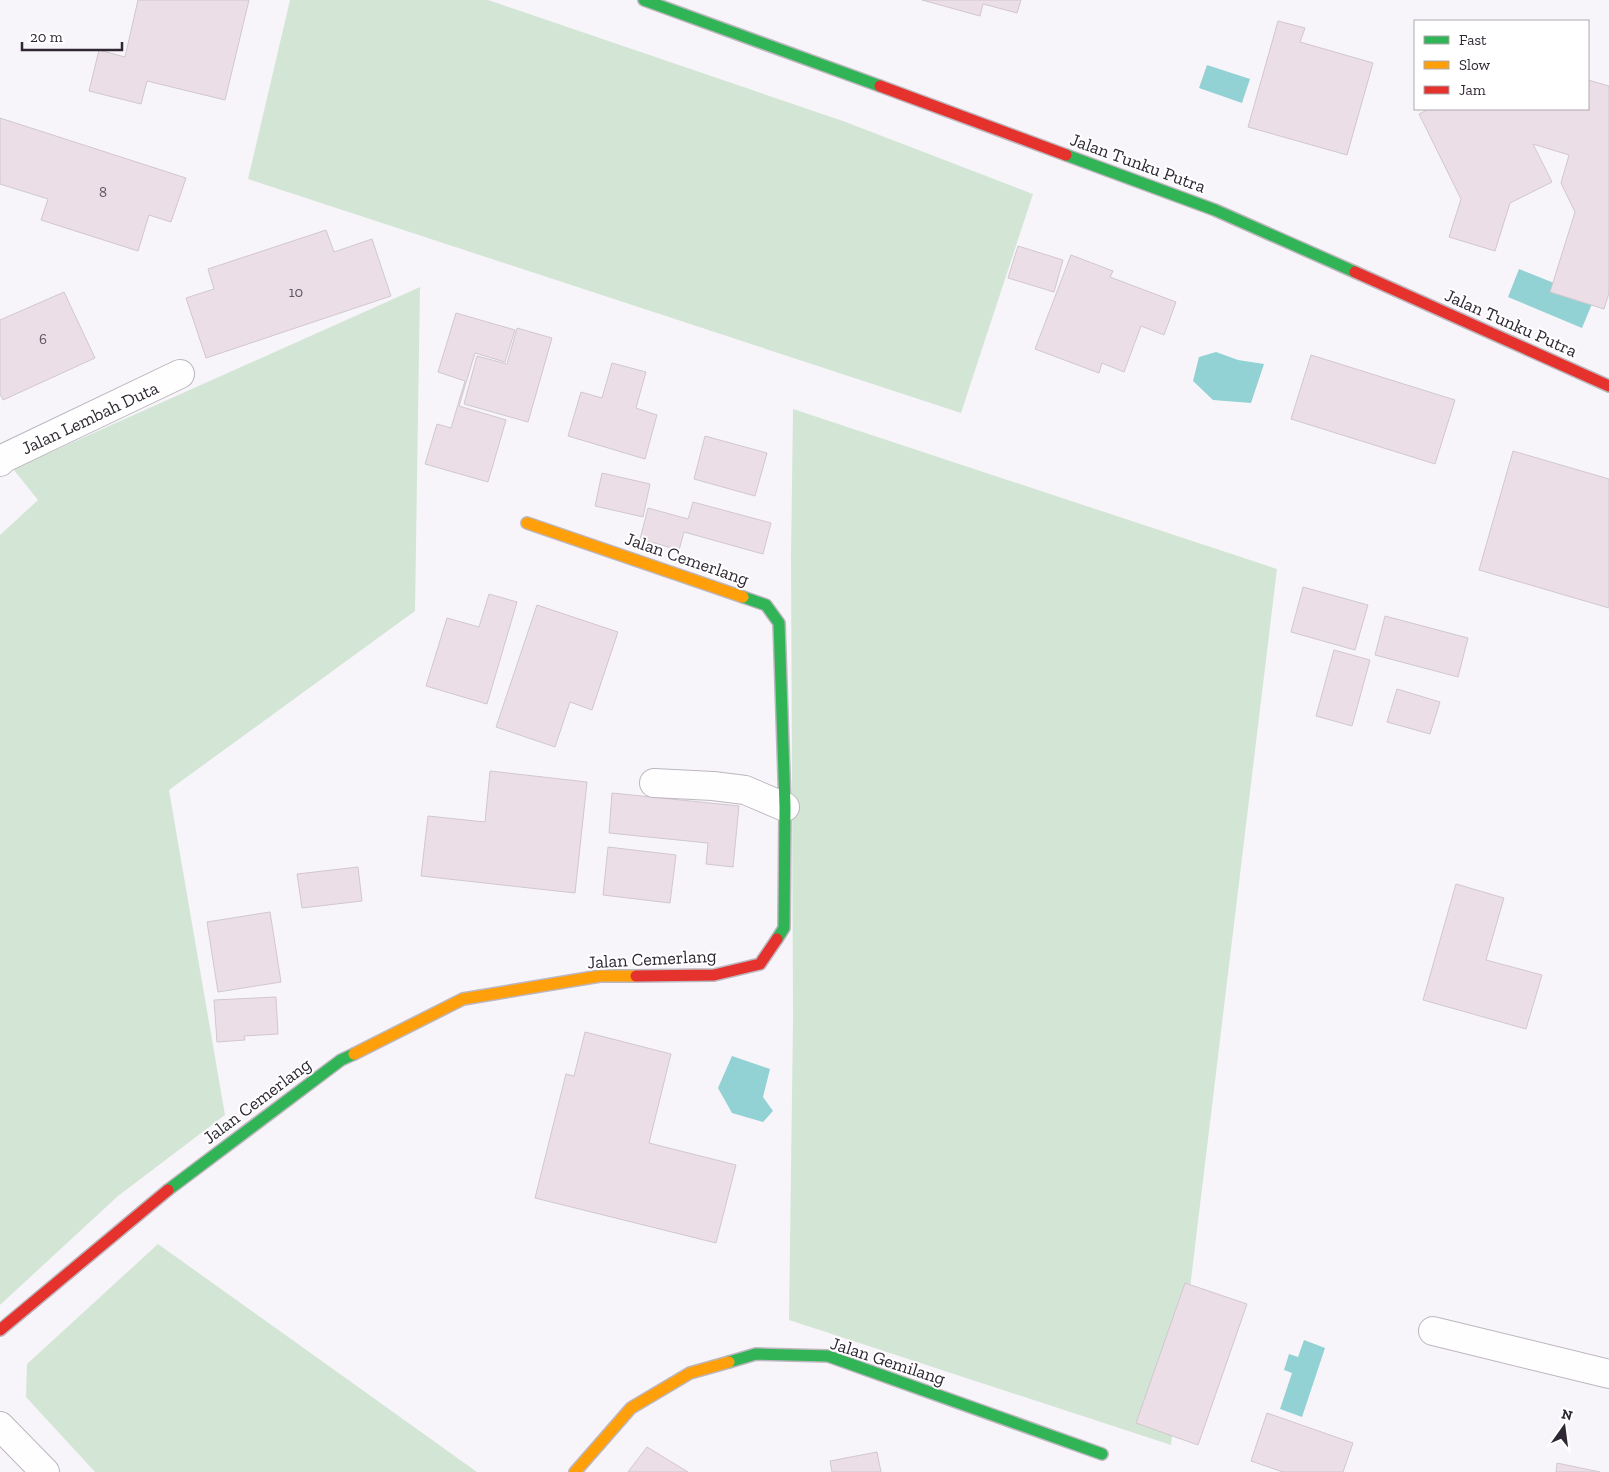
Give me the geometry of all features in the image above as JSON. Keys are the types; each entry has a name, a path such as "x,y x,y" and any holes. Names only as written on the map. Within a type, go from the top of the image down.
{"street":[{"name":"Jalan Tunku Putra","path":"644,0 828,66 1215,210 1609,386"},
{"name":"Jalan Lembah Duta","path":"0,462 4,458 180,374"},
{"name":"Jalan Cemerlang","path":"0,1330 160,1196 341,1060 463,999 600,976 714,975 760,964 784,928 785,807 779,623 766,605 527,523"},
{"path":"654,783 713,786 745,790 785,807"},
{"path":"1433,1331 1609,1374"},
{"name":"Jalan Gemilang","path":"575,1472 631,1408 690,1373 756,1354 828,1356 1102,1454"},
{"path":"0,1426 45,1472"}],"green space":[{"path":"290,0 488,0 843,121 1033,194 961,413 248,179"},
{"path":"420,287 415,611 169,790 225,1115 118,1196 0,1305 0,535 38,500 13,469"},
{"path":"793,409 1277,569 1171,1445 789,1320 793,1018 791,556"},
{"path":"158,1244 477,1472 95,1472 26,1397 27,1364"}],"water":[{"path":"1207,65 1250,79 1242,103 1199,88"},
{"path":"1519,269 1594,299 1582,328 1508,297"},
{"path":"1216,352 1238,360 1264,364 1251,403 1213,400 1193,381 1199,357"},
{"path":"732,1056 770,1069 763,1097 773,1111 763,1122 732,1113 718,1088"},
{"path":"1304,1340 1325,1348 1302,1417 1280,1409 1292,1373 1284,1370 1289,1354 1298,1357"}],"building":[{"path":"138,0 249,0 225,100 147,81 141,104 89,91 99,50 125,57"},
{"path":"922,0 1021,0 1017,13 983,4 980,16"},
{"path":"1278,21 1305,28 1300,42 1373,63 1347,155 1248,127"},
{"path":"1589,80 1609,86 1609,293 1604,309 1550,292 1575,212 1561,183 1569,155 1533,144 1552,182 1510,203 1495,251 1449,237 1461,199 1419,114 1427,110 1589,110"},
{"path":"0,118 186,178 171,222 149,215 138,251 41,220 48,199 0,184"},
{"path":"326,230 334,252 372,239 391,296 206,358 186,298 214,289 208,269"},
{"path":"1018,246 1063,260 1054,292 1008,278"},
{"path":"1071,255 1113,271 1110,277 1176,302 1164,335 1141,326 1124,372 1102,363 1099,373 1035,349"},
{"path":"64,292 95,358 3,400 0,394 0,320"},
{"path":"456,313 515,330 505,362 475,353 459,406 506,420 488,482 425,464 437,424 451,428 465,381 438,372"},
{"path":"517,328 552,338 528,422 464,404 477,356 507,364"},
{"path":"1311,355 1455,400 1435,464 1291,419"},
{"path":"612,363 646,372 636,408 657,415 645,459 568,436 581,392 602,398"},
{"path":"705,436 767,453 755,496 694,479"},
{"path":"1513,451 1609,479 1609,608 1479,570"},
{"path":"602,473 650,484 643,517 595,506"},
{"path":"693,502 771,523 763,554 684,532 679,550 640,539 648,508 688,519"},
{"path":"1303,587 1368,605 1355,650 1291,632"},
{"path":"489,594 517,602 487,704 426,686 447,618 479,627"},
{"path":"537,605 618,632 592,710 570,702 555,747 496,727"},
{"path":"1385,616 1468,638 1458,677 1375,655"},
{"path":"1334,650 1370,660 1352,726 1316,716"},
{"path":"1397,689 1440,702 1430,734 1387,722"},
{"path":"490,771 587,782 575,893 421,876 428,816 485,822"},
{"path":"612,793 739,806 733,867 706,864 708,843 609,833"},
{"path":"608,847 676,855 670,903 603,895"},
{"path":"358,867 362,901 302,908 297,874"},
{"path":"1456,884 1504,898 1486,960 1542,975 1526,1029 1423,1000"},
{"path":"270,912 281,982 218,992 207,922"},
{"path":"276,997 278,1034 244,1036 245,1040 217,1042 214,1000"},
{"path":"585,1032 671,1054 649,1143 736,1165 716,1243 535,1198 566,1074 574,1076"},
{"path":"1185,1283 1247,1304 1198,1445 1136,1423"},
{"path":"1267,1413 1353,1443 1343,1472 1283,1472 1251,1461"},
{"path":"647,1447 688,1472 628,1472"},
{"path":"877,1452 881,1472 832,1472 830,1461"},
{"path":"1557,1463 1600,1472 1556,1472"}],"traffic: fast":[{"path":"644,0 880,86"},
{"path":"1066,155 1215,210 1355,272"},
{"path":"743,597 766,605 779,623 785,807 784,928 777,939"},
{"path":"168,1190 341,1060 354,1054"},
{"path":"729,1362 756,1354 828,1356 1102,1454"}],"traffic: slow":[{"path":"527,523 743,597"},
{"path":"354,1054 463,999 600,976 636,976"},
{"path":"575,1472 631,1408 690,1373 729,1362"}],"traffic: jam":[{"path":"880,86 1066,155"},
{"path":"1355,272 1609,386"},
{"path":"636,976 714,975 760,964 777,939"},
{"path":"0,1330 168,1190"}]}
